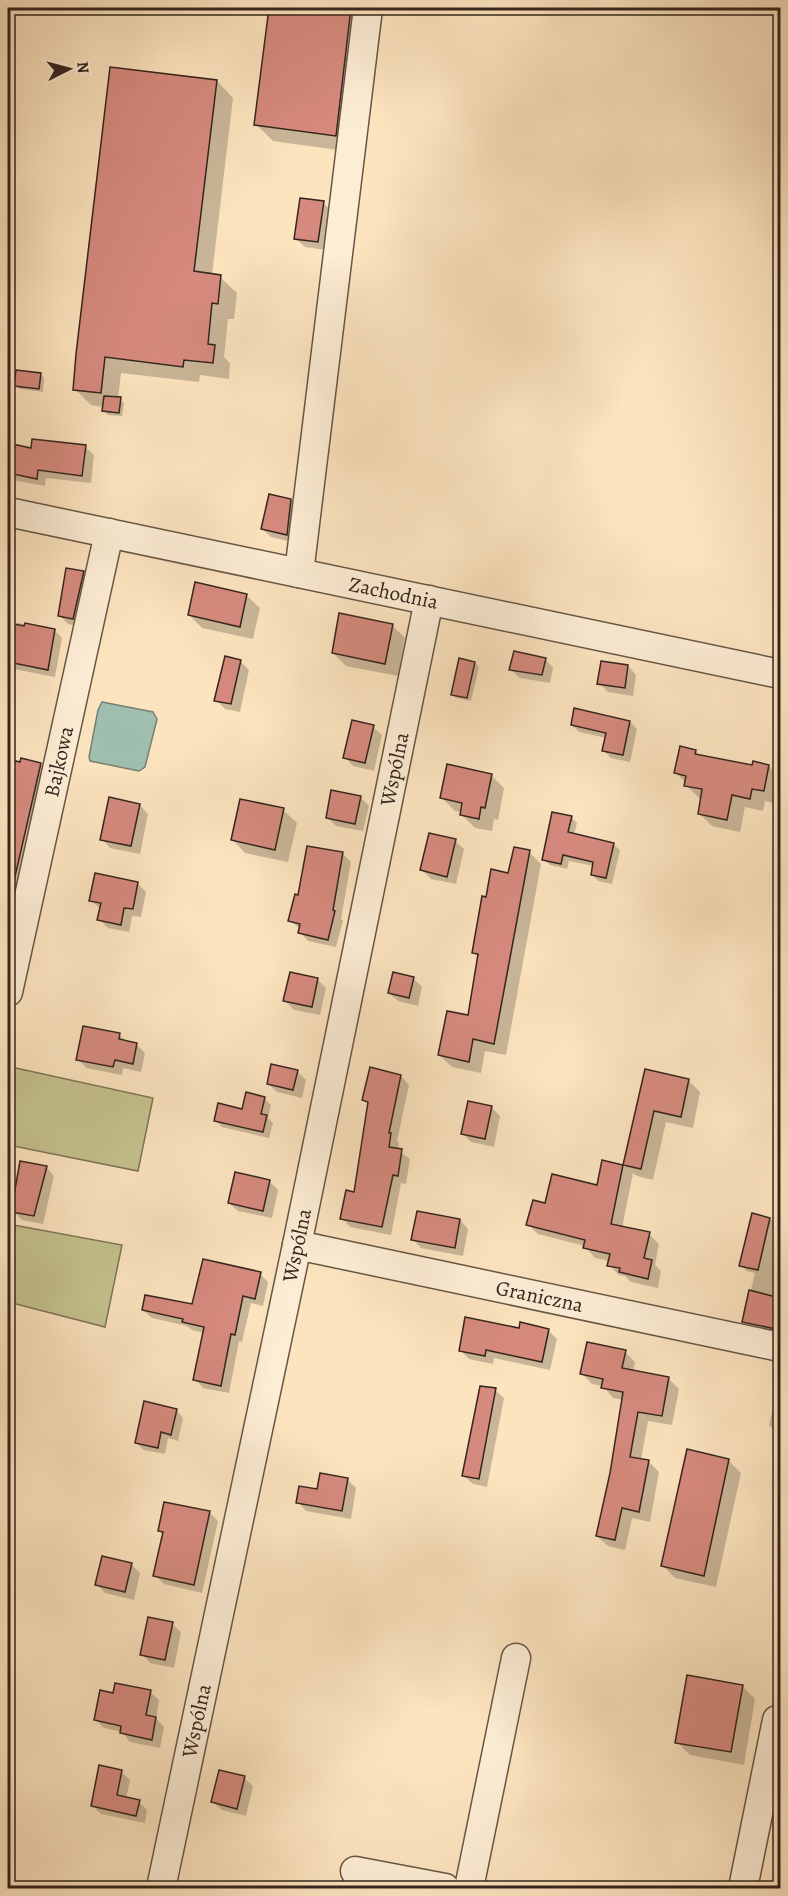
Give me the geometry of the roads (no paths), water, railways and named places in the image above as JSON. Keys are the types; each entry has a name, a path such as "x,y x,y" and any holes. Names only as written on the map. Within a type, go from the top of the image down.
{"street":[{"path":"299,573 368,8"},
{"name":"Zachodnia","path":"8,512 780,674"},
{"name":"Bajkowa","path":"8,992 109,533"},
{"name":"Wspólna","path":"161,1888 297,1245 429,600"},
{"name":"Graniczna","path":"297,1245 780,1347"},
{"path":"469,1888 516,1658"},
{"path":"744,1888 777,1720"},
{"path":"355,1870 445,1888"}]}
